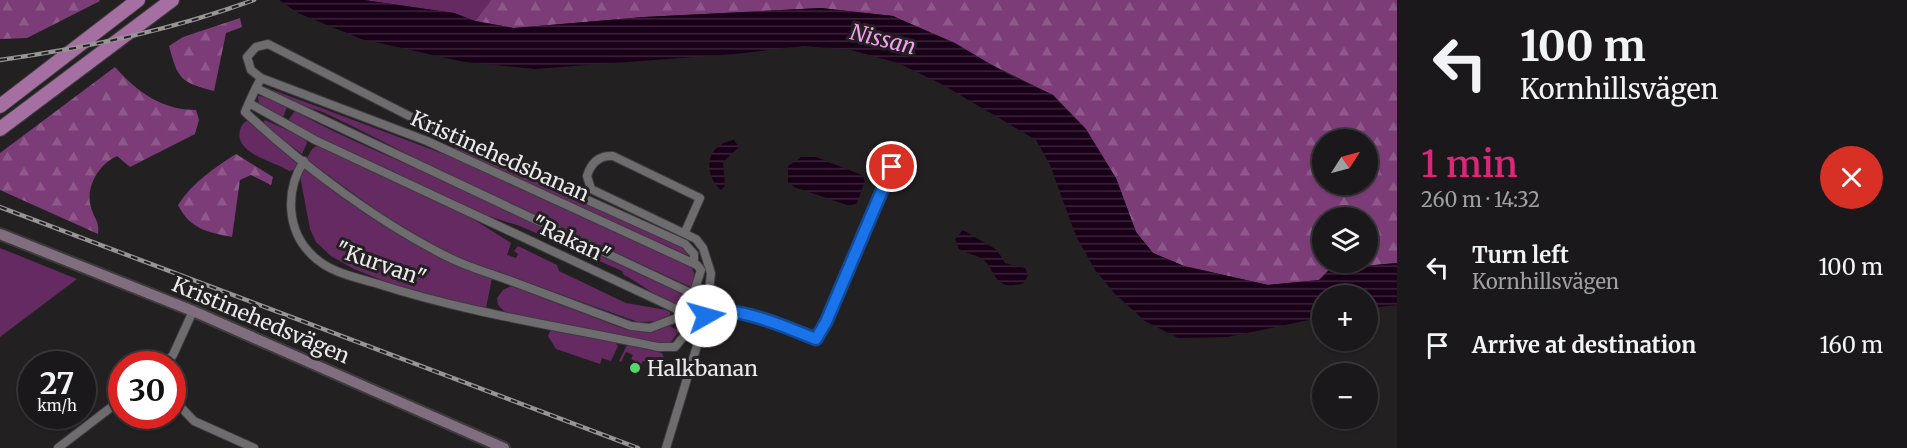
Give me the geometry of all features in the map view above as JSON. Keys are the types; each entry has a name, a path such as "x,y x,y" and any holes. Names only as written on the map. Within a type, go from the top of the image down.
{"highway":[{"path":"0,106 138,0"},
{"path":"0,129 172,0"}],"street":[{"path":"268,44 468,146 685,244 694,254 697,265 695,295 687,314 650,328 631,326 454,260 399,230 278,142 245,112 261,78 251,70 248,57 256,47 268,44"},
{"name":"Kristinehedsbanan","path":"261,78 427,141 697,265"},
{"path":"256,88 695,295"},
{"name":"\"Rakan\"","path":"249,103 315,140 687,314"},
{"path":"666,448 706,316 710,268 703,248 685,232 591,189 587,176 594,162 606,156 613,156 699,198 685,232"},
{"name":"\"Kurvan\"","path":"304,161 290,190 290,210 300,238 314,257 341,272 437,301 668,348 675,347 684,336 687,314"},
{"path":"706,316 720,310 763,320 816,339 826,322 892,167"},
{"name":"Kristinehedsvägen","path":"0,234 193,311 504,448"},
{"path":"697,265 710,268"},
{"path":"174,351 193,311"},
{"path":"58,448 108,410"},
{"path":"186,413 194,422 254,448"}],"shaded area":[{"path":"364,0 491,0 475,21 454,13"},
{"path":"265,87 460,160 691,266 695,275 693,288 438,171 325,113 278,96"},
{"path":"258,96 268,97 287,107 282,120 259,106"},
{"path":"295,111 353,141 482,198 685,295 688,300 681,305 668,302 624,275 622,271 520,226 478,213 292,125 289,119"},
{"path":"249,120 299,163 294,170 289,171 257,156 243,145 240,130"},
{"path":"265,120 305,138 307,143 302,154 262,124"},
{"path":"318,145 465,214 511,243 507,255 516,258 518,254 514,251 518,246 557,265 559,271 626,303 666,310 670,312 670,315 659,321 638,322 448,254 412,236 310,162 307,158 312,149"},
{"path":"456,145 678,244 689,256 454,150"},
{"path":"303,168 308,168 412,242 492,278 486,308 402,288 354,269 331,256 316,242 310,229 300,176"},
{"path":"0,248 77,279 0,337"},
{"path":"511,286 622,328 649,331 670,326 679,331 671,342 659,345 506,313 498,305 497,298 503,290"},
{"path":"551,329 615,342 618,346 611,361 602,358 600,364 556,349 548,336"},
{"path":"627,345 662,353 665,360 661,371 652,370 654,365 643,361 641,364 631,359 633,355 626,352 621,362 619,361"}],"green space":[{"path":"0,0 100,1 27,38 0,39"},
{"path":"491,0 1397,0 1397,263 1378,265 1378,207 1312,207 1312,273 1326,273 1319,280 1268,285 1184,266 1153,253 1136,232 1116,178 1053,95 893,16 821,8 644,17 514,28 475,21"},
{"path":"240,18 242,27 226,33 214,91 194,85 182,78 175,66 169,46 183,37"},
{"path":"115,67 141,92 151,98 172,107 196,110 199,120 195,134 130,167 117,156 99,170 90,192 91,207 98,234 0,190 0,153"},
{"path":"236,154 273,177 271,185 251,175 240,180 232,237 200,228 188,219 178,205 197,182"}],"water":[{"name":"Nissan","path":"279,0 364,0 454,13 475,21 514,28 644,17 821,8 893,16 955,43 1007,74 1053,95 1086,129 1116,178 1136,232 1153,253 1184,266 1268,285 1319,280 1326,273 1378,273 1378,265 1397,263 1397,305 1378,307 1378,285 1312,285 1312,319 1228,337 1178,338 1145,321 1115,294 1095,270 1076,236 1050,165 1036,140 943,85 898,63 851,50 804,46 735,54 535,69 464,62 361,39 298,13"},
{"path":"734,140 739,147 723,162 725,186 721,190 711,176 710,160 717,147"},
{"path":"801,157 816,157 862,175 865,181 857,203 850,206 794,187 788,182 788,166"},
{"path":"963,230 997,250 1005,263 1025,268 1028,275 1024,283 1006,285 1000,282 987,263 959,249 955,239"}],"railway":[{"path":"0,60 128,37 223,11 254,0"},
{"path":"0,207 638,448"}],"place":[{"name":"Halkbanan","path":"635,368"}],"route":[{"path":"706,316 720,310 763,320 816,339 826,322 892,167"}]}
